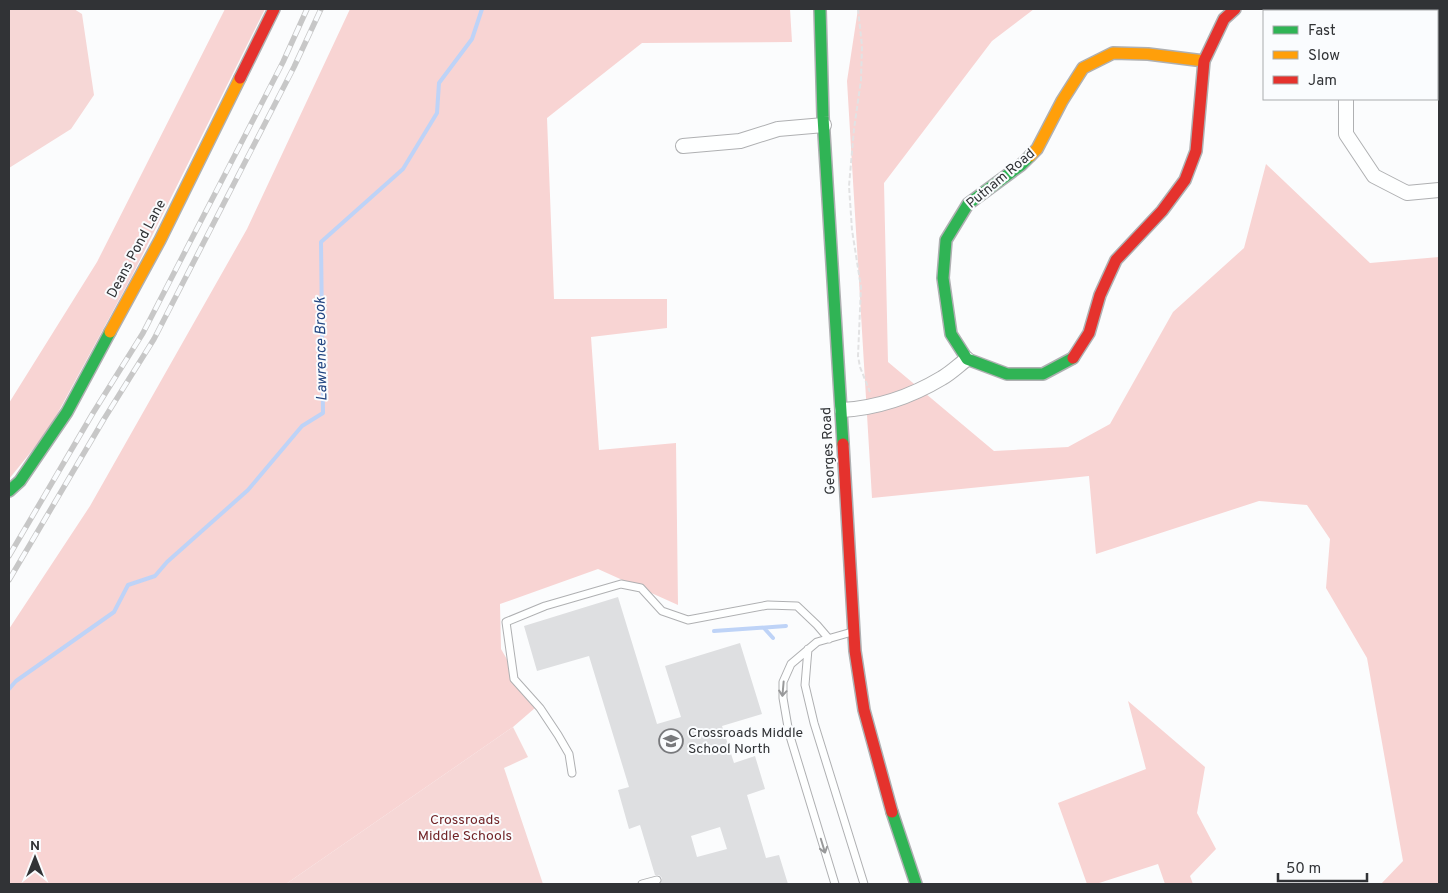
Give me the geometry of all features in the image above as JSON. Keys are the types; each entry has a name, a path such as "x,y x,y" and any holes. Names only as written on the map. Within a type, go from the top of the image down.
{"street":[{"name":"Deans Pond Lane","path":"9,491 20,481 67,412 160,240 274,9"},
{"name":"Georges Road","path":"820,9 824,124 856,652 864,710 898,833 916,884"},
{"path":"842,410 873,407 910,394 943,378 967,359 1007,374 1043,374 1072,360 1089,333 1100,295 1116,260 1162,211 1185,180 1196,151 1204,61 1224,19 1235,9"},
{"name":"Putnam Road","path":"967,359 951,334 943,278 946,240 968,204 1021,165 1037,149 1062,101 1083,68 1113,53 1148,54 1204,61"},
{"path":"1346,100 1346,134 1374,176 1406,193 1439,190"},
{"path":"683,146 740,141 778,130 824,124"}],"lane":[{"path":"572,773 569,754 558,735 540,708 514,679 506,622 545,606 621,584 641,588 662,610 688,620 768,605 797,606 829,639"},
{"path":"835,884 789,733 782,698 783,682 791,664 817,642 854,631"},
{"path":"808,650 805,685 814,723 864,884"},
{"path":"642,884 656,880"}],"path":[{"path":"858,9 862,46 861,80 849,186 852,230 861,287 858,356 860,367 871,394"}],"green space":[{"path":"9,9 74,9 82,14 94,95 71,129 9,168"},
{"name":"Crossroads Middle Schools","path":"513,727 528,757 504,768 543,884 286,884"}],"shaded area":[{"path":"225,9 265,9 132,276 48,431 9,479 9,403 97,262"},
{"path":"350,9 790,9 792,42 642,43 547,118 554,299 667,299 667,328 591,337 599,450 676,443 678,605 598,569 500,604 501,649 535,708 513,727 286,884 9,884 9,629 90,506 247,229"},
{"path":"858,9 1034,9 992,41 884,183 888,362 994,451 1068,447 1110,424 1173,312 1244,248 1266,164 1370,263 1439,257 1439,884 1381,884 1403,861 1367,658 1326,588 1330,539 1307,505 1259,501 1096,554 1089,476 872,498 847,81"},
{"path":"1128,701 1205,767 1197,813 1216,849 1190,876 1193,884 1165,884 1158,864 1096,884 1087,884 1058,803 1146,769"}],"building":[{"name":"Crossroads Middle School North","path":"618,597 657,724 681,717 665,666 740,643 762,714 722,726 734,763 755,756 765,789 747,795 766,858 779,855 788,884 660,884 662,878 659,875 655,875 640,825 629,829 618,790 629,787 589,656 537,671 524,626","holes":["720,827 727,849 697,857 691,836"]}],"waterway":[{"name":"Lawrence Brook","path":"9,689 16,681 114,612 128,585 155,576 167,562 248,490 302,426 323,413 321,242 403,169 437,113 439,83 472,39 482,9"},
{"path":"714,631 786,626"},
{"path":"764,628 773,638"}],"railway":[{"path":"9,556 93,413 143,333 283,62 307,9"},
{"path":"9,580 104,419 154,339 294,67 321,9"}],"traffic: fast":[{"path":"820,9 823,117 843,444"},
{"path":"1030,156 1021,165 968,204 946,240 943,278 951,334 967,359 1007,374 1043,374 1073,358"},
{"path":"9,491 20,481 67,412 110,332"},
{"path":"892,812 916,884"}],"traffic: slow":[{"path":"1030,156 1037,149 1062,101 1083,68 1113,53 1148,54 1204,61"},
{"path":"110,332 160,240 240,78"}],"traffic: jam":[{"path":"240,78 274,9"},
{"path":"1073,358 1089,333 1100,295 1116,260 1162,211 1185,180 1196,151 1204,61 1224,19 1235,9"},
{"path":"843,444 855,651 864,710 892,812"}],"place":[{"name":"Crossroads Middle School North","path":"671,741"}]}
